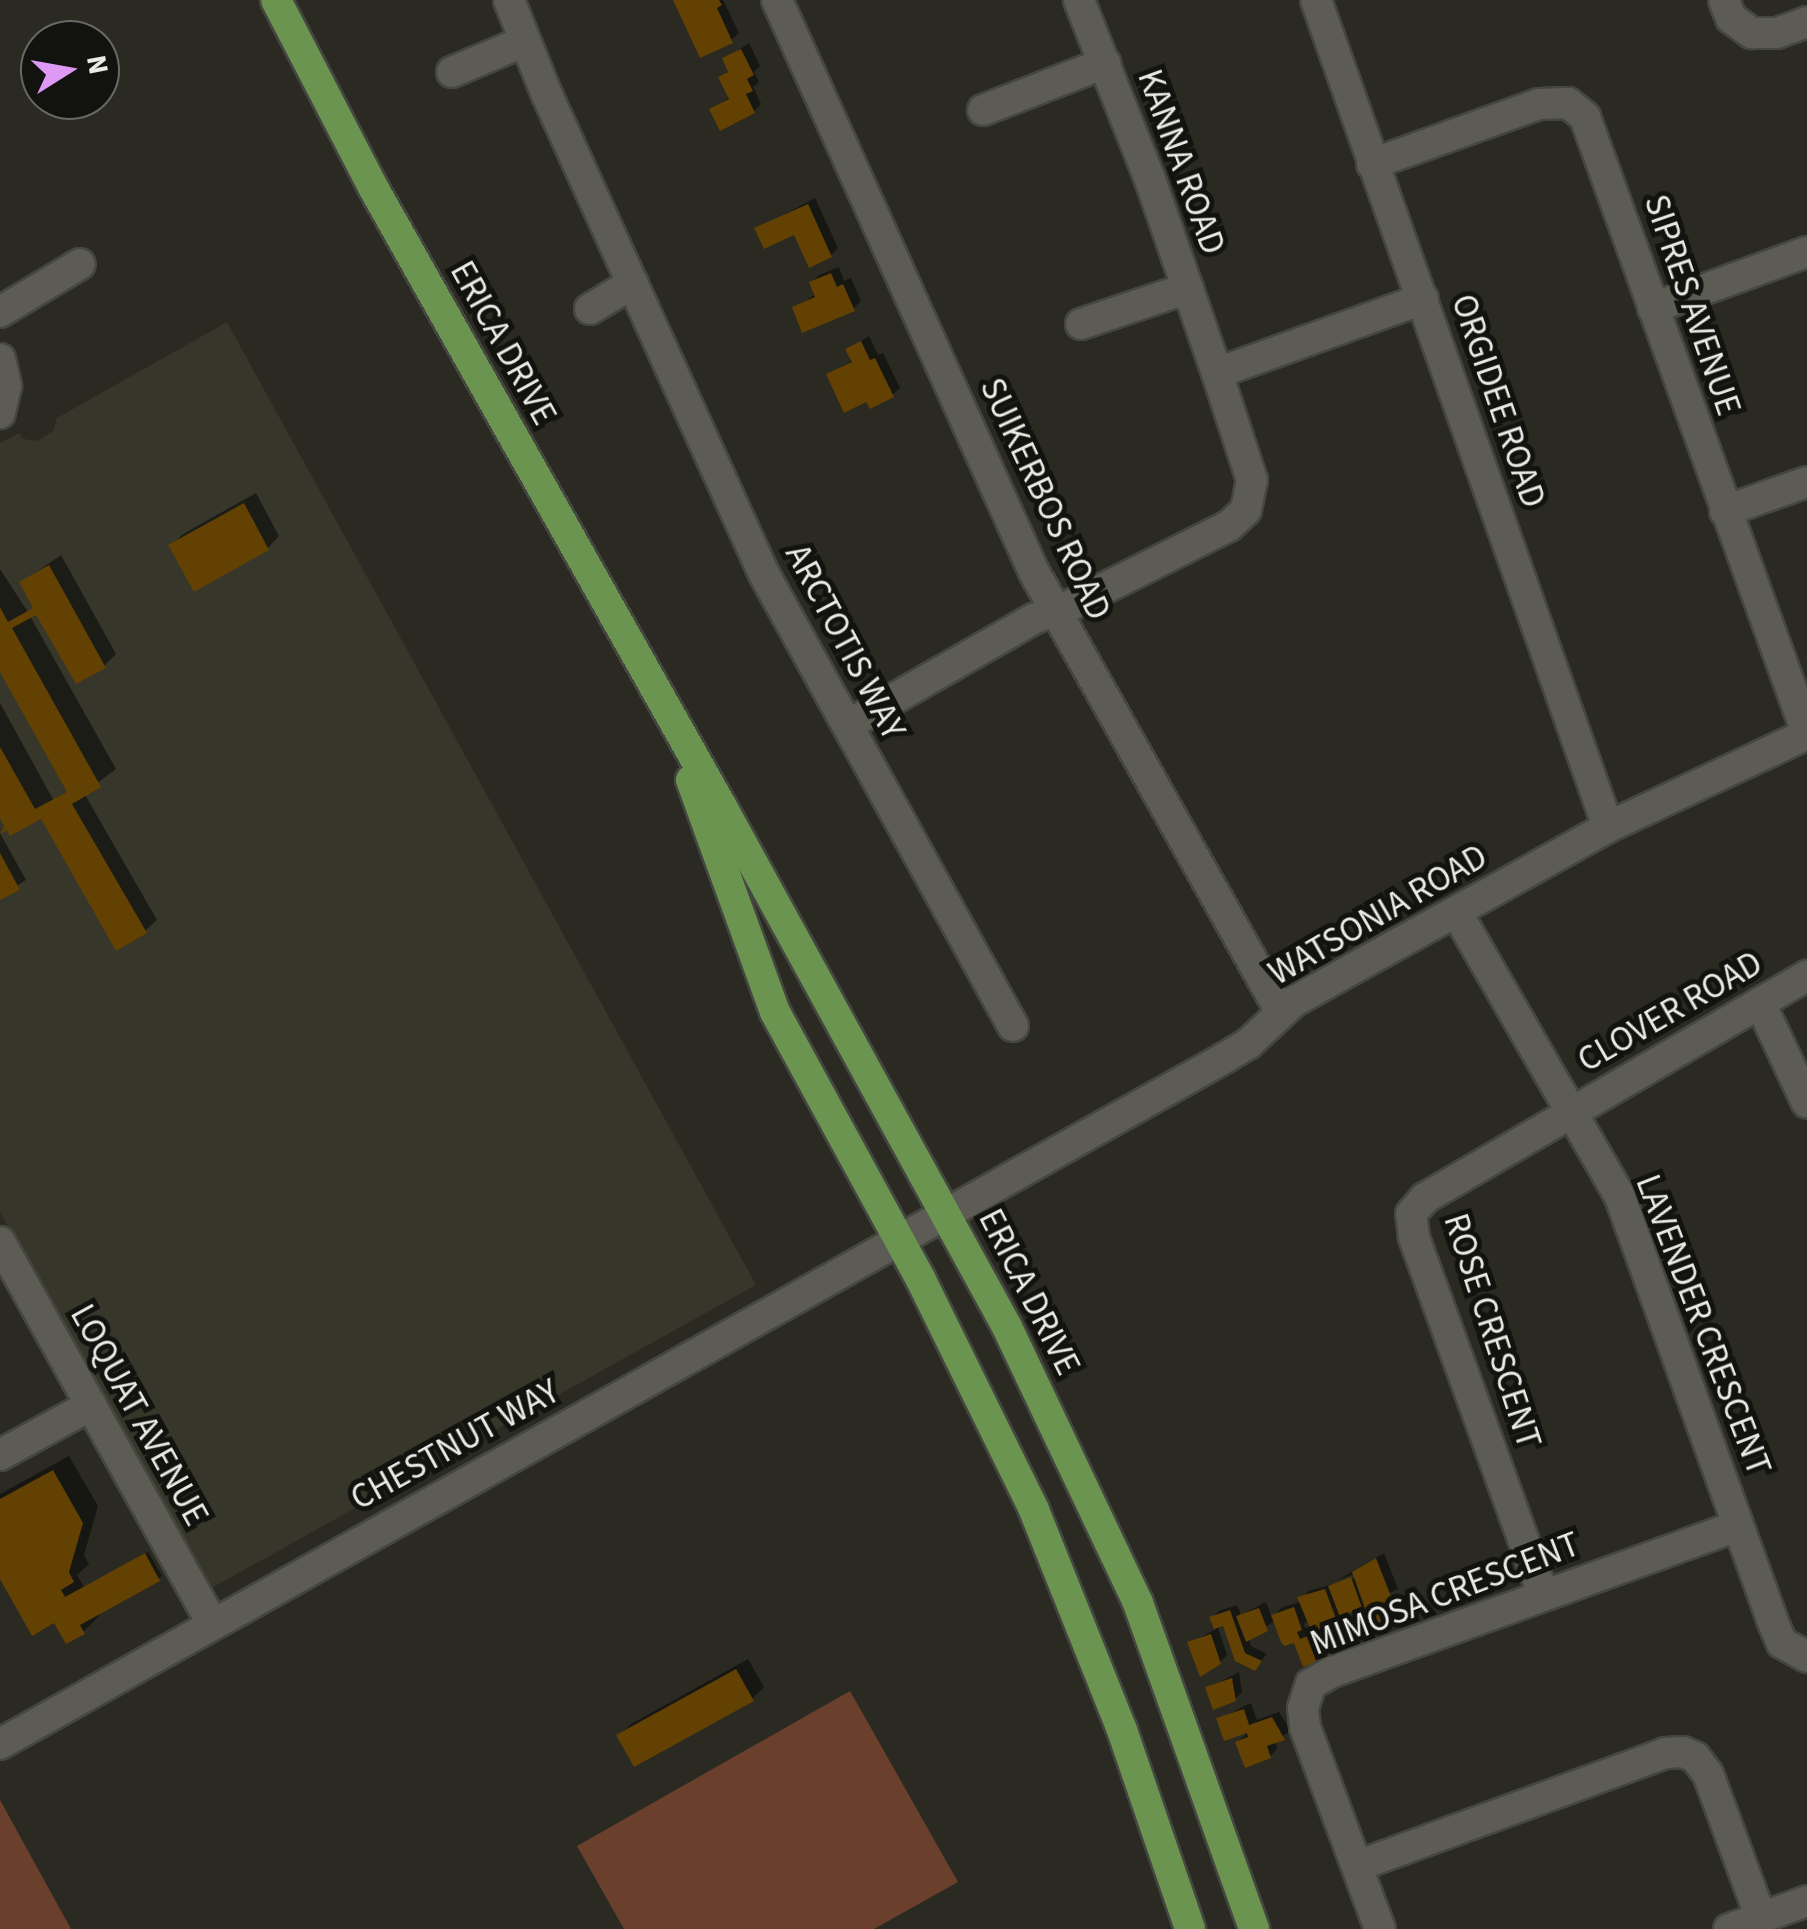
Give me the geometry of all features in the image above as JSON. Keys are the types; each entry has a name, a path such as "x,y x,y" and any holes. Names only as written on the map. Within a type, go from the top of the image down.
{"main road":[{"name":"ERICA DRIVE","path":"276,0 374,189 947,1213 1131,1586 1254,1929"},
{"name":"ERICA DRIVE","path":"670,721 775,1012 988,1411 1041,1527 1122,1730 1190,1929"}],"street":[{"name":"ARCTOTIS WAY","path":"509,0 764,574 1013,1026"},
{"name":"SUIKERBOS ROAD","path":"777,0 1053,612 1280,1012"},
{"name":"KANNA ROAD","path":"848,726 1053,612 1228,526 1246,510 1252,480 1217,373 1079,0"},
{"name":"ORGIDEE ROAD","path":"1316,0 1608,827"},
{"path":"1724,0 1731,18 1752,33 1777,33 1807,22"},
{"path":"452,72 525,41"},
{"name":"KANNA ROAD","path":"983,110 1105,63"},
{"name":"SIPRES AVENUE","path":"1372,164 1538,104 1568,103 1586,117 1807,734"},
{"path":"1653,308 1807,252"},
{"path":"0,312 80,264"},
{"path":"590,309 633,283"},
{"name":"KANNA ROAD","path":"1082,324 1188,288"},
{"path":"1217,373 1422,300"},
{"path":"0,359 3,406"},
{"path":"1725,511 1807,482"},
{"name":"WATSONIA ROAD","path":"947,1213 1248,1044 1280,1012 1608,827 1807,734"},
{"name":"LAVENDER CRESCENT","path":"1457,913 1620,1196 1782,1643 1807,1657"},
{"name":"CLOVER ROAD","path":"1571,1113 1807,976"},
{"path":"1760,1003 1807,1103"},
{"name":"ROSE CRESCENT","path":"1543,1594 1414,1236 1411,1214 1425,1198 1571,1113"},
{"name":"CHESTNUT WAY","path":"0,1744 947,1213"},
{"name":"LOQUAT AVENUE","path":"0,1242 213,1624"},
{"path":"0,1455 91,1404"},
{"name":"MIMOSA CRESCENT","path":"1380,1929 1305,1727 1303,1708 1311,1684 1543,1594 1738,1526"},
{"path":"1358,1866 1665,1753 1683,1752 1695,1757 1708,1774 1760,1918"},
{"path":"1729,1929 1807,1901"}],"shaded area":[{"path":"227,322 756,1285 208,1590 0,1212 0,443 19,433 23,439 37,441 53,431 57,418"},
{"path":"850,1691 958,1882 874,1929 624,1929 577,1846"},
{"path":"0,1800 71,1929 0,1929"}],"building":[{"path":"673,0 719,0 722,5 717,8 733,43 700,58"},
{"path":"741,49 754,75 747,79 753,91 746,94 755,113 720,131 709,109 729,99 718,77 728,72 722,58"},
{"path":"808,204 832,257 809,268 794,235 764,249 754,228"},
{"path":"831,273 837,287 843,284 855,311 802,333 792,307 815,297 809,282"},
{"path":"861,341 870,360 875,358 894,397 870,409 866,402 844,413 826,374 852,362 845,349"},
{"path":"244,503 269,550 194,592 168,545"},
{"path":"49,565 106,668 76,684 36,615 12,628 101,787 72,804 147,933 116,951 41,819 10,836 7,830 0,834 4,826 0,818 0,747 35,809 67,792 0,672 0,607 8,622 33,608 19,582"},
{"path":"0,853 20,890 0,900"},
{"path":"53,1470 83,1523 69,1572 74,1582 61,1590 65,1597 145,1553 160,1581 80,1625 85,1634 66,1644 54,1623 32,1636 0,1579 0,1499"},
{"path":"1376,1558 1392,1599 1370,1611 1377,1611 1383,1627 1361,1635 1355,1619 1367,1614 1352,1572"},
{"path":"1351,1577 1362,1608 1340,1617 1328,1586"},
{"path":"1325,1589 1338,1624 1312,1633 1297,1597"},
{"path":"1294,1607 1302,1630 1297,1632 1300,1639 1308,1636 1317,1662 1303,1667 1294,1643 1284,1646 1281,1642 1271,1615"},
{"path":"1259,1608 1268,1631 1246,1642 1236,1616"},
{"path":"1230,1610 1245,1653 1262,1661 1255,1671 1235,1661 1223,1626 1214,1629 1209,1617"},
{"path":"1211,1634 1221,1664 1200,1677 1187,1642"},
{"path":"736,1669 754,1701 634,1767 616,1735"},
{"path":"1232,1678 1236,1701 1213,1710 1205,1687"},
{"path":"1244,1709 1249,1725 1272,1717 1285,1740 1267,1746 1271,1758 1245,1768 1235,1742 1248,1737 1247,1733 1224,1741 1216,1718"}]}
